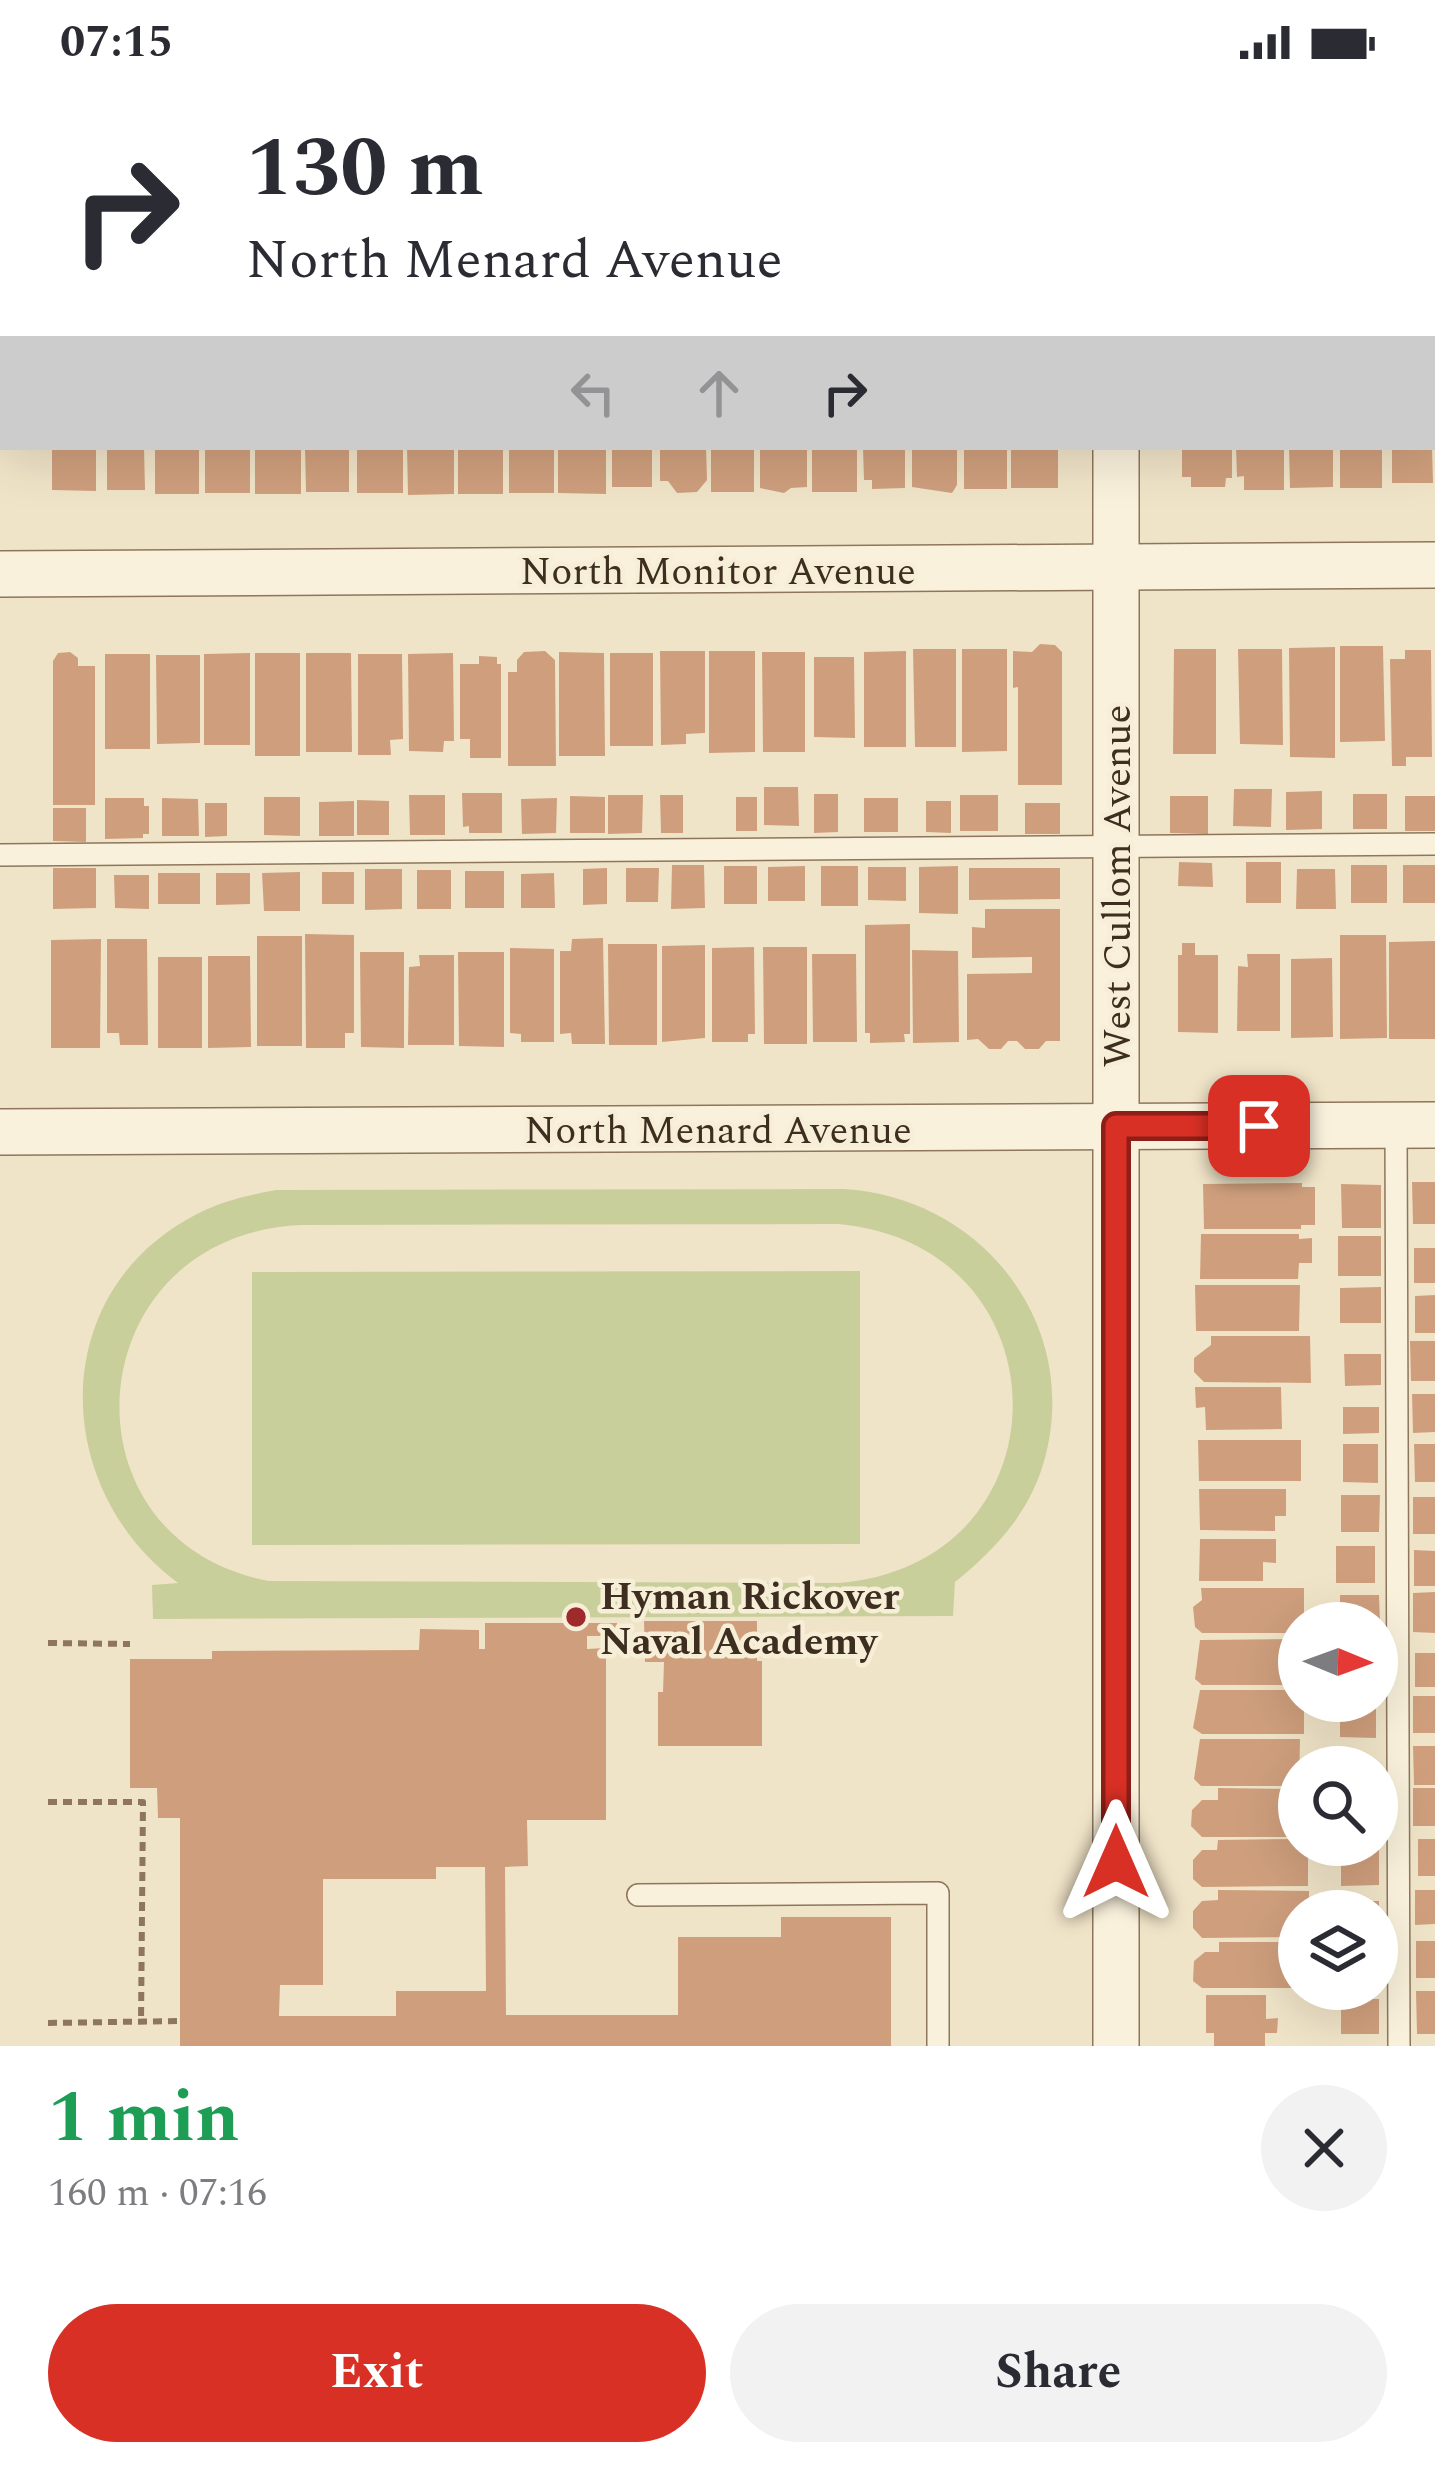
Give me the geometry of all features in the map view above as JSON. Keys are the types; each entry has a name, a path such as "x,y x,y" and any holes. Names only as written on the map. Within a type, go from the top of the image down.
{"street":[{"name":"West Cullom Avenue","path":"1116,450 1116,2046"},
{"name":"North Monitor Avenue","path":"0,574 1435,565"},
{"name":"North Menard Avenue","path":"0,1132 1416,1125"}],"lane":[{"path":"0,854 1435,844"},
{"path":"1399,2046 1416,1125"},
{"path":"638,1895 938,1893 938,2046"}],"path":[{"path":"48,1643 130,1644"},
{"path":"48,1802 142,1802 141,2024"},
{"path":"49,2024 180,2021"}],"green space":[{"path":"844,1189 893,1197 938,1215 977,1242 1009,1276 1033,1315 1048,1360 1052,1408 1039,1477 1010,1528 955,1582 953,1616 153,1619 152,1585 178,1583 136,1543 106,1496 88,1445 83,1392 91,1340 112,1291 148,1248 206,1209 276,1190","holes":["838,1224 914,1245 969,1286 1002,1342 1013,1405 1002,1467 969,1522 914,1563 838,1583 269,1581 199,1554 151,1509 125,1453 120,1391 136,1331 172,1279 227,1241 302,1225"]},
{"path":"860,1271 860,1544 252,1545 252,1272"}],"building":[{"path":"52,450 96,450 96,491 52,490"},
{"path":"107,450 144,450 145,490 107,490"},
{"path":"155,450 199,450 199,494 155,494"},
{"path":"205,450 250,450 250,493 205,493"},
{"path":"255,450 301,450 301,494 255,494"},
{"path":"305,450 349,450 349,492 306,492"},
{"path":"357,450 403,450 403,493 357,493"},
{"path":"407,450 454,450 454,494 408,495"},
{"path":"458,450 503,450 503,494 458,494"},
{"path":"509,450 554,450 554,493 509,493"},
{"path":"558,450 606,450 606,494 558,493"},
{"path":"612,450 652,450 652,487 612,487"},
{"path":"660,450 706,450 707,480 697,492 677,493 668,481 660,481"},
{"path":"711,450 754,450 754,492 711,492"},
{"path":"760,450 807,450 807,487 784,493 760,488"},
{"path":"812,450 857,450 857,492 812,492"},
{"path":"863,450 905,450 905,488 872,489 872,480 864,480"},
{"path":"912,450 957,450 957,485 952,493 912,487"},
{"path":"964,450 1007,450 1007,489 964,489"},
{"path":"1011,450 1058,450 1058,488 1011,488"},
{"path":"1182,450 1232,450 1232,478 1226,478 1225,487 1191,487 1191,477 1182,477"},
{"path":"1236,450 1284,450 1284,490 1244,490 1244,476 1237,477"},
{"path":"1289,450 1333,450 1333,487 1290,488"},
{"path":"1340,450 1382,450 1382,488 1340,488"},
{"path":"1392,450 1432,450 1433,483 1392,483"},
{"path":"1040,644 1055,645 1062,652 1062,785 1018,785 1018,687 1013,688 1013,651 1032,652"},
{"path":"1340,646 1383,646 1385,741 1340,742"},
{"path":"1335,647 1335,758 1290,757 1289,648"},
{"path":"913,649 956,649 956,747 915,747"},
{"path":"962,649 1007,649 1007,751 962,752"},
{"path":"1174,649 1216,649 1216,754 1173,754"},
{"path":"1238,649 1282,649 1283,745 1240,744"},
{"path":"1405,650 1431,650 1432,757 1406,757 1406,766 1392,766 1390,659 1405,659"},
{"path":"545,651 555,660 556,766 508,766 508,672 517,672 517,660 524,652"},
{"path":"660,651 705,651 705,733 686,734 686,744 661,745"},
{"path":"709,651 755,651 755,752 709,753"},
{"path":"906,651 906,747 864,747 864,652"},
{"path":"70,652 78,658 78,666 95,666 95,805 53,805 53,661 58,653"},
{"path":"559,652 604,653 605,756 559,756"},
{"path":"762,652 805,652 805,752 763,752"},
{"path":"250,653 250,745 204,745 204,654"},
{"path":"255,653 300,653 300,756 255,756"},
{"path":"306,653 351,653 352,752 306,752"},
{"path":"453,653 454,741 444,741 443,752 409,751 408,654"},
{"path":"610,653 653,653 653,746 610,746"},
{"path":"105,654 150,654 150,749 105,749"},
{"path":"358,654 402,654 403,739 390,740 391,755 358,755"},
{"path":"156,655 200,655 200,743 157,744"},
{"path":"479,656 497,657 501,664 501,758 470,758 470,739 460,739 460,664 479,664"},
{"path":"814,657 854,657 855,738 814,737"},
{"path":"764,787 798,787 799,826 764,825"},
{"path":"1234,789 1272,789 1271,827 1233,826"},
{"path":"1322,791 1322,829 1286,830 1286,792"},
{"path":"462,793 502,793 502,833 469,833 469,826 463,827"},
{"path":"814,794 838,794 838,832 814,833"},
{"path":"1353,794 1387,794 1387,829 1353,829"},
{"path":"409,795 445,795 445,835 410,835"},
{"path":"608,795 643,795 642,833 608,834"},
{"path":"660,795 683,795 683,833 661,833"},
{"path":"960,795 998,795 998,831 960,831"},
{"path":"570,796 605,797 605,833 570,833"},
{"path":"1170,796 1208,796 1208,834 1170,833"},
{"path":"1405,796 1435,796 1435,831 1405,831"},
{"path":"264,797 300,797 300,836 264,835"},
{"path":"736,797 757,797 757,831 736,831"},
{"path":"105,798 144,798 144,806 149,806 149,834 105,839"},
{"path":"162,798 198,799 199,836 162,836"},
{"path":"557,798 556,833 522,834 521,799"},
{"path":"864,798 898,798 898,832 864,832"},
{"path":"357,800 389,801 389,835 357,835"},
{"path":"354,801 354,836 319,836 319,802"},
{"path":"926,801 951,801 951,833 926,832"},
{"path":"205,803 227,803 227,836 205,837"},
{"path":"1025,803 1060,803 1060,834 1025,834"},
{"path":"53,808 86,808 86,842 53,841"},
{"path":"1179,862 1212,863 1213,887 1178,886"},
{"path":"1246,862 1281,862 1281,903 1246,903"},
{"path":"672,865 704,865 705,908 671,909"},
{"path":"1351,865 1387,865 1387,903 1351,903"},
{"path":"1403,865 1435,865 1435,903 1403,903"},
{"path":"724,866 757,866 757,904 724,904"},
{"path":"805,866 805,901 768,901 768,867"},
{"path":"821,866 858,866 858,906 821,906"},
{"path":"958,866 958,914 919,913 919,867"},
{"path":"868,867 906,867 906,901 868,900"},
{"path":"53,868 96,868 96,908 53,909"},
{"path":"607,868 607,904 583,905 583,869"},
{"path":"626,868 659,868 658,902 626,902"},
{"path":"969,868 1060,868 1060,899 969,900"},
{"path":"365,869 402,869 402,909 365,910"},
{"path":"1297,869 1335,869 1336,909 1296,909"},
{"path":"417,870 451,870 451,909 417,909"},
{"path":"465,871 504,871 504,908 465,908"},
{"path":"300,872 300,911 264,911 262,873"},
{"path":"322,872 354,872 354,904 322,904"},
{"path":"158,873 200,873 200,904 158,904"},
{"path":"216,873 250,873 250,904 216,905"},
{"path":"554,873 555,908 521,908 521,874"},
{"path":"114,875 149,875 149,909 115,908"},
{"path":"985,909 1060,909 1060,1041 1025,1049 1017,1041 1008,1041 1001,1049 989,1049 978,1039 967,1040 967,974 1032,973 1032,957 972,958 972,927 985,928"},
{"path":"910,924 910,1034 904,1034 905,1042 870,1043 870,1033 865,1033 865,925"},
{"path":"305,934 354,935 354,1033 345,1033 345,1048 306,1048"},
{"path":"1340,935 1386,935 1387,1038 1340,1039"},
{"path":"257,936 302,936 302,1046 257,1046"},
{"path":"603,938 605,1044 572,1044 571,1033 560,1034 560,951 571,951 572,939"},
{"path":"101,939 100,1048 51,1048 51,940"},
{"path":"107,939 147,939 148,1045 120,1045 119,1033 107,1033"},
{"path":"1435,941 1435,1039 1389,1039 1389,942"},
{"path":"1182,943 1195,943 1195,955 1218,955 1218,1033 1178,1032"},
{"path":"608,944 657,944 657,1045 609,1045"},
{"path":"705,945 705,1038 662,1042 662,946"},
{"path":"754,947 755,1034 748,1034 748,1042 712,1042 712,948"},
{"path":"763,947 807,947 807,1044 764,1044"},
{"path":"510,948 554,949 554,1042 521,1042 521,1034 510,1033"},
{"path":"912,950 958,951 959,1042 913,1043"},
{"path":"360,952 404,952 404,1048 361,1047"},
{"path":"458,952 504,952 504,1047 459,1046"},
{"path":"812,954 856,954 857,1042 813,1042"},
{"path":"1247,954 1280,954 1280,1031 1237,1031 1238,966 1248,967"},
{"path":"419,955 454,955 454,1045 408,1045 409,967 420,966"},
{"path":"208,956 250,956 251,1047 208,1048"},
{"path":"158,957 202,957 202,1048 158,1048"},
{"path":"1332,958 1333,1037 1291,1038 1291,959"},
{"path":"1412,1182 1435,1182 1435,1224 1413,1224"},
{"path":"1302,1183 1302,1187 1315,1187 1315,1225 1204,1229 1203,1184"},
{"path":"1341,1184 1381,1185 1381,1228 1342,1228"},
{"path":"1201,1234 1299,1234 1299,1239 1312,1238 1312,1263 1299,1263 1298,1279 1200,1279"},
{"path":"1338,1236 1381,1236 1381,1276 1338,1276"},
{"path":"1414,1248 1435,1248 1435,1283 1414,1283"},
{"path":"1195,1285 1300,1285 1299,1331 1196,1331"},
{"path":"1381,1287 1381,1323 1340,1323 1340,1288"},
{"path":"1435,1295 1435,1333 1415,1333 1415,1296"},
{"path":"1211,1336 1310,1336 1311,1383 1204,1382 1194,1372 1194,1358 1211,1345"},
{"path":"1410,1341 1435,1341 1435,1381 1411,1381"},
{"path":"1344,1354 1381,1354 1381,1385 1345,1386"},
{"path":"1195,1387 1281,1387 1282,1429 1206,1430 1205,1407 1196,1408"},
{"path":"1412,1394 1435,1394 1435,1432 1413,1433"},
{"path":"1343,1407 1379,1407 1379,1433 1343,1434"},
{"path":"1198,1440 1301,1440 1301,1481 1199,1481"},
{"path":"1343,1444 1378,1444 1378,1483 1343,1482"},
{"path":"1414,1444 1435,1444 1435,1482 1415,1482"},
{"path":"1199,1489 1286,1489 1286,1516 1275,1516 1275,1531 1200,1530"},
{"path":"1341,1495 1380,1495 1379,1532 1341,1532"},
{"path":"1413,1497 1435,1497 1435,1534 1413,1534"},
{"path":"1200,1539 1276,1539 1276,1563 1263,1562 1263,1581 1199,1581"},
{"path":"1336,1546 1375,1546 1375,1583 1336,1583"},
{"path":"1414,1550 1435,1551 1435,1586 1414,1586"},
{"path":"1201,1588 1304,1588 1304,1602 1278,1602 1278,1633 1202,1633 1195,1627 1193,1607 1202,1600"},
{"path":"1435,1592 1435,1633 1413,1632 1413,1593"},
{"path":"1340,1595 1379,1595 1379,1602 1340,1602"},
{"path":"644,1621 757,1621 762,1746 658,1746 658,1692 663,1692 664,1662 645,1662"},
{"path":"485,1623 617,1623 617,1636 587,1636 587,1649 606,1648 606,1820 527,1820 528,1866 505,1867 506,2015 678,2015 678,1937 781,1937 781,1917 891,1917 891,2046 180,2046 180,1818 158,1818 157,1788 130,1788 130,1659 212,1659 212,1651 419,1650 420,1629 479,1630 479,1649 485,1649","holes":["436,1867 485,1867 486,1991 396,1991 396,2016 279,2016 280,1985 323,1985 323,1879 436,1879"]},
{"path":"1278,1639 1278,1685 1202,1685 1195,1679 1200,1640"},
{"path":"1415,1653 1435,1653 1435,1687 1415,1687"},
{"path":"1200,1690 1278,1690 1278,1722 1304,1722 1304,1734 1202,1734 1193,1728"},
{"path":"1413,1696 1435,1696 1435,1733 1413,1733"},
{"path":"1340,1722 1376,1722 1376,1738 1340,1737"},
{"path":"1200,1739 1300,1739 1300,1746 1278,1746 1278,1786 1201,1786 1194,1779"},
{"path":"1413,1746 1435,1746 1435,1785 1414,1785"},
{"path":"1218,1788 1278,1789 1278,1837 1202,1837 1191,1826 1192,1810 1202,1800 1218,1800"},
{"path":"1413,1788 1435,1788 1435,1826 1413,1826"},
{"path":"1278,1839 1278,1866 1308,1866 1308,1886 1202,1887 1193,1879 1193,1860 1202,1850 1217,1850 1218,1840"},
{"path":"1418,1839 1435,1839 1435,1876 1418,1876"},
{"path":"1341,1866 1379,1866 1379,1885 1341,1886"},
{"path":"1218,1890 1278,1891 1278,1937 1202,1938 1193,1928 1193,1911 1202,1901 1218,1900"},
{"path":"1415,1890 1435,1890 1435,1924 1415,1925"},
{"path":"1416,1941 1435,1941 1435,1978 1416,1978"},
{"path":"1219,1942 1278,1942 1278,1988 1202,1988 1193,1981 1194,1961 1205,1952 1219,1952"},
{"path":"1416,1991 1435,1991 1435,2034 1417,2034"},
{"path":"1206,1995 1266,1995 1266,2019 1278,2018 1277,2033 1265,2033 1265,2046 1214,2046 1214,2033 1206,2033"},
{"path":"1341,2010 1379,2010 1379,2034 1341,2034"}],"place":[{"name":"Hyman Rickover Naval Academy","path":"576,1617"}],"route":[{"path":"1116,1862 1116,1126 1259,1126"}]}
